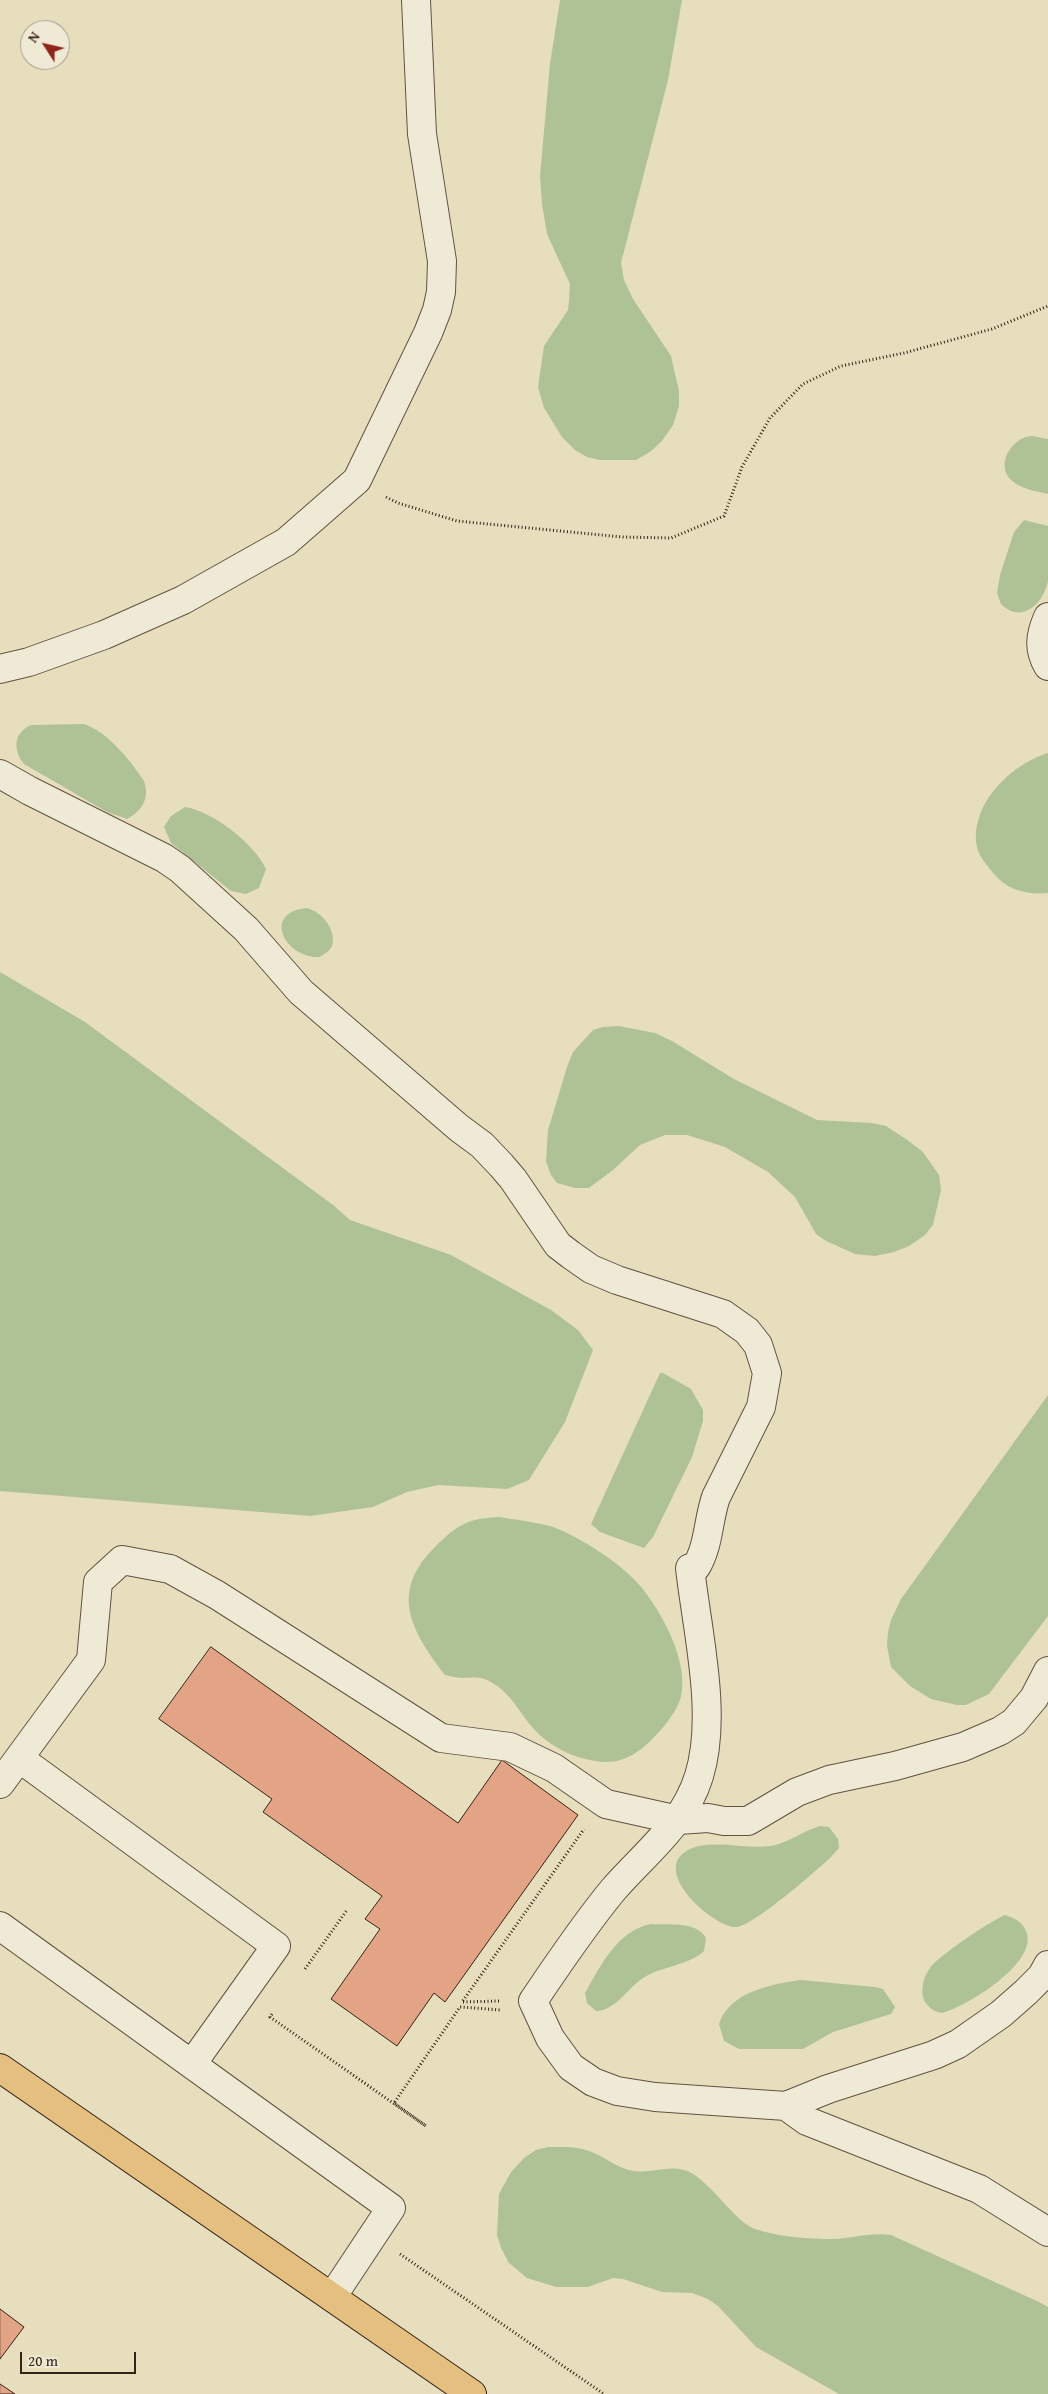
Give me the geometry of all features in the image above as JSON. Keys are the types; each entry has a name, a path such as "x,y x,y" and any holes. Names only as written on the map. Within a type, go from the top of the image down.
{"main road":[{"path":"0,2068 472,2394"}],"lane":[{"path":"0,669 29,662 104,635 183,600 286,542 357,480 428,333 438,310 441,292 442,261 422,134 416,0"},
{"path":"1048,617 1040,642 1042,656 1048,666"},
{"path":"0,774 164,858 180,869 246,929 302,992 459,1128 482,1145 513,1179 558,1245 571,1256 591,1270 617,1280 724,1314 742,1326 758,1344 764,1358 767,1373 761,1407 716,1497 711,1511 704,1555 696,1566 690,1568 704,1676 706,1736 699,1776 678,1820 613,1891 563,1956 532,2001 550,2038 571,2067 593,2082 617,2091 655,2097 786,2106 828,2089 934,2055 958,2044 1001,2014 1042,1976 1048,1965"},
{"path":"0,1784 91,1660 98,1582 122,1560 170,1569 217,1595 441,1738 510,1747 554,1768 606,1804 678,1820 708,1818 724,1821 748,1821 798,1792 829,1780 896,1766 979,1741 1014,1722 1034,1698 1048,1671"},
{"path":"19,1758 276,1946 192,2064"},
{"path":"0,1926 391,2208 332,2297"},
{"path":"786,2106 807,2121 978,2189 1048,2232"}],"path":[{"path":"357,480 398,503 457,520 622,536 671,538 724,516 742,467 770,418 803,384 841,366 904,353 992,329 1048,306"},
{"path":"508,2001 462,2002 588,1823"},
{"path":"303,1971 347,1910"},
{"path":"276,2009 270,2017 426,2126 394,2103 460,2007 504,2010"},
{"path":"394,2249 604,2394"}],"green space":[{"path":"560,0 682,0 668,80 621,263 624,280 633,299 671,356 679,391 679,406 673,425 662,441 650,452 636,460 600,460 587,457 575,450 562,437 544,408 538,387 544,346 568,310 570,284 547,234 540,176 550,64"},
{"path":"1032,436 1048,439 1048,494 1019,486 1006,474 1005,459 1012,446 1018,441"},
{"path":"1024,520 1048,526 1048,581 1041,598 1036,604 1023,612 1016,612 1009,610 1001,604 997,593 1000,575 1014,532"},
{"path":"84,724 102,733 110,740 132,764 144,781 146,793 141,808 127,819 107,812 24,764 20,759 17,742 18,737 25,728 31,725"},
{"path":"1048,753 1048,893 1032,893 1018,890 998,879 978,851 976,831 986,801 996,788 1021,766 1034,758"},
{"path":"185,807 196,810 219,822 252,849 266,869 259,888 246,894 231,891 171,843 164,827 171,816"},
{"path":"307,908 318,913 323,918 332,934 331,948 320,957 308,956 297,951 288,943 283,935 282,926 285,918 293,911"},
{"path":"0,972 85,1022 333,1205 350,1220 451,1255 551,1310 578,1330 593,1350 565,1422 529,1480 507,1489 438,1485 407,1492 373,1507 310,1516 0,1491"},
{"path":"619,1026 655,1033 672,1041 734,1079 817,1120 872,1123 886,1126 923,1152 939,1175 941,1190 933,1225 925,1235 909,1246 894,1252 875,1256 855,1254 826,1241 816,1234 795,1197 768,1172 725,1147 687,1135 665,1135 640,1145 613,1170 589,1188 575,1188 557,1183 551,1175 546,1161 548,1130 567,1067 573,1052 593,1030"},
{"path":"660,1373 691,1389 703,1410 703,1421 692,1457 653,1537 644,1548 600,1532 591,1524"},
{"path":"1048,1395 1048,1616 989,1694 966,1705 957,1705 931,1699 910,1686 891,1667 887,1646 891,1620 901,1599"},
{"path":"500,1517 532,1522 563,1531 606,1556 642,1588 666,1626 673,1641 682,1672 680,1700 664,1726 652,1740 634,1754 621,1760 606,1762 575,1756 556,1747 532,1727 503,1690 483,1678 461,1678 445,1675 422,1642 414,1626 409,1595 413,1579 421,1563 436,1546 458,1527 480,1519"},
{"path":"820,1826 829,1827 838,1839 839,1848 784,1897 757,1917 737,1927 727,1925 715,1919 703,1910 681,1886 676,1873 677,1862 685,1852 694,1848 704,1845 771,1846"},
{"path":"1005,1915 1018,1921 1026,1931 1027,1943 1022,1956 1012,1969 983,1993 953,2009 942,2013 930,2008 924,2000 922,1989 930,1968 943,1955"},
{"path":"651,1924 682,1925 696,1929 706,1938 704,1951 690,1960 650,1974 637,1982 615,2003 603,2010 596,2011 587,2003 585,1993 604,1961 619,1942 629,1934"},
{"path":"801,1980 883,1989 895,2007 891,2014 833,2032 803,2049 739,2049 724,2041 719,2024 724,2013 732,2004 753,1991"},
{"path":"548,2147 584,2149 628,2170 679,2169 686,2171 693,2174 709,2187 741,2220 755,2229 765,2232 794,2237 824,2239 876,2234 891,2235 1039,2302 1048,2307 1048,2394 839,2394 756,2347 718,2306 708,2299 692,2293 662,2292 623,2279 613,2278 588,2287 556,2287 527,2278 509,2263 501,2248 497,2235 499,2194 511,2172 524,2158 536,2150"}],"building":[{"path":"211,1647 458,1823 502,1760 578,1815 445,2002 434,1993 397,2046 331,1999 380,1929 365,1919 382,1896 263,1812 272,1799 159,1719"},
{"path":"0,2309 24,2327 0,2359"},
{"path":"0,2384 15,2394 0,2394"}]}
